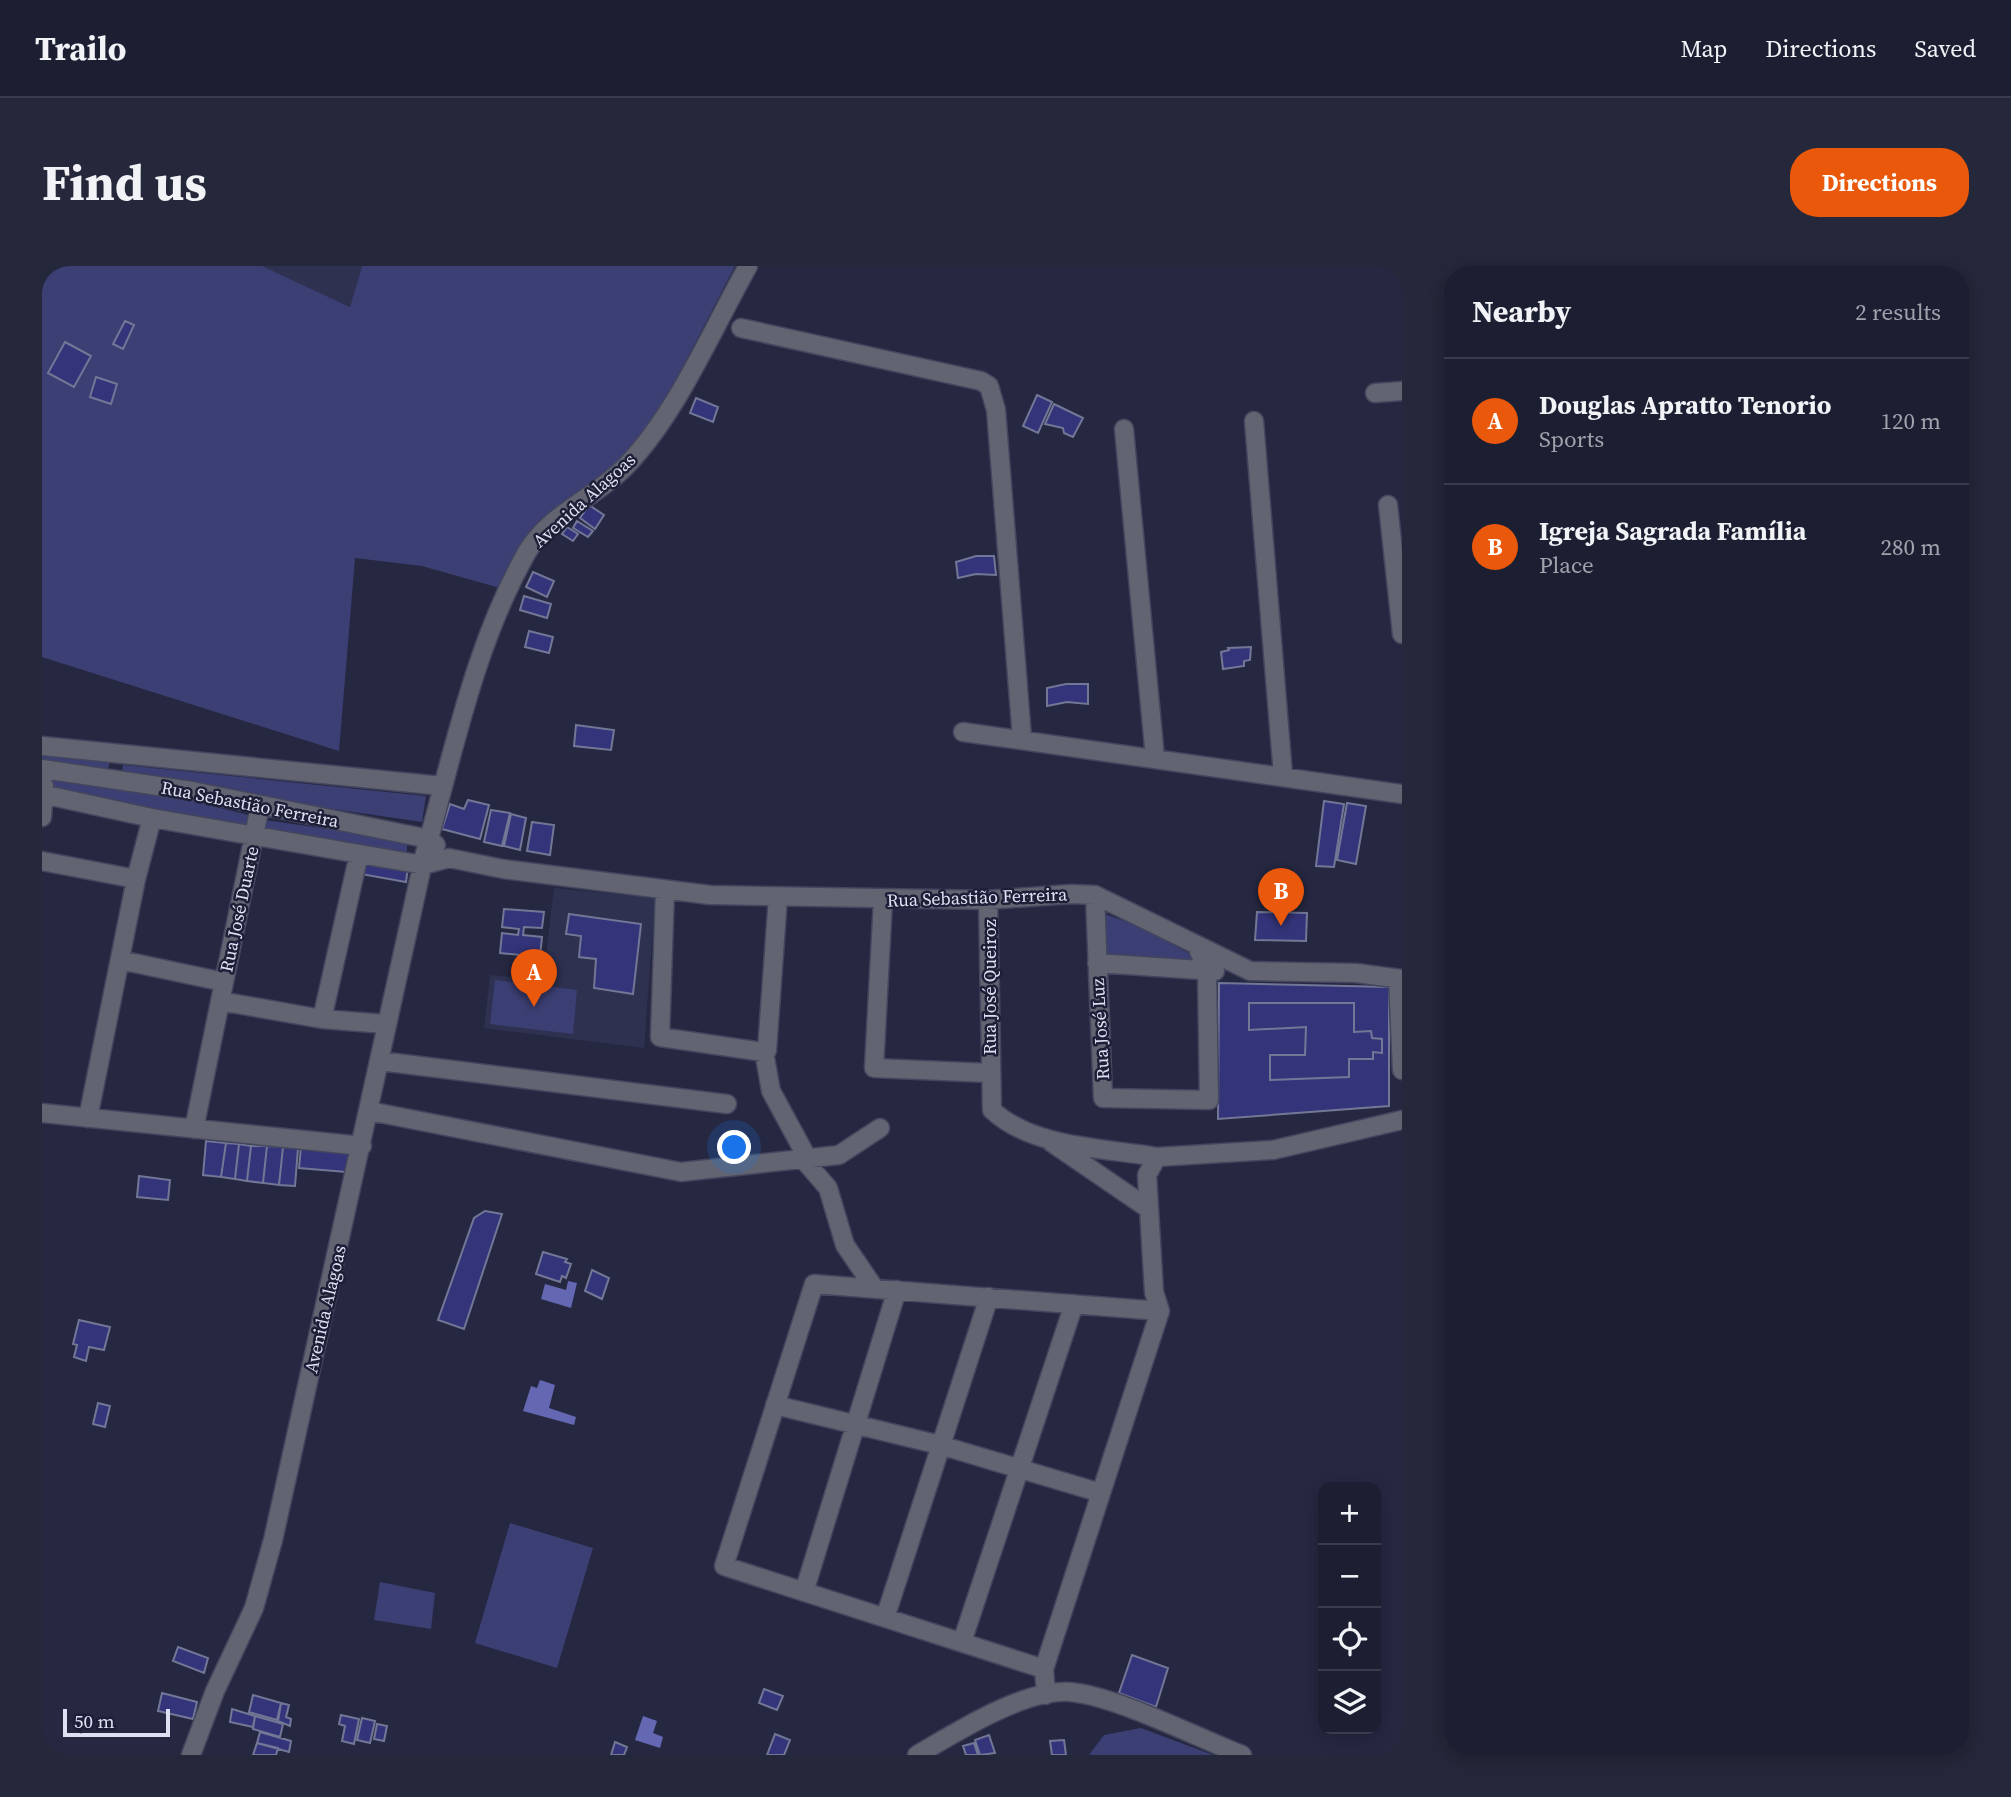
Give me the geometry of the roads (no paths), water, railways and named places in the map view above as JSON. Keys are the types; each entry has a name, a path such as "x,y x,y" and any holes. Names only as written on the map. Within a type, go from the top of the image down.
{"street":[{"name":"Avenida Alagoas","path":"191,1755 215,1691 254,1608 276,1526 362,1146 380,1062 385,1024 442,786 464,703 495,616 529,550 558,519 625,467 656,432 748,266"},
{"path":"741,328 981,381 989,386 996,410 1022,738"},
{"path":"1375,393 1402,391"},
{"path":"1254,421 1283,775"},
{"path":"1124,429 1155,758"},
{"path":"1388,505 1402,634"},
{"path":"963,732 1022,738 1402,794"},
{"name":"Rua Sebastião Ferreira","path":"42,746 442,786"},
{"path":"116,779 118,753"},
{"name":"Rua Sebastião Ferreira","path":"42,769 116,779 260,806 428,847 449,858 503,869 665,890 883,900 988,900 1095,895 1146,917 1197,946 1250,971 1356,973 1400,979 1402,1070"},
{"name":"Rua Sebastião Ferreira","path":"43,789 152,818 359,855 428,847"},
{"path":"42,817 43,789"},
{"name":"Rua José Duarte","path":"194,1129 260,806"},
{"path":"88,1118 136,879 152,818"},
{"path":"322,1019 359,855"},
{"path":"42,861 136,879"},
{"path":"665,890 660,1037 765,1052"},
{"name":"Rua José Luz","path":"1095,895 1103,1098 1209,1100 1207,971"},
{"path":"778,897 765,1052 771,1091 803,1150 803,1159 828,1188 845,1245 875,1289"},
{"path":"883,900 874,1068 989,1073"},
{"name":"Rua José Queiroz","path":"988,900 989,1073 992,1110 1003,1120 1045,1138"},
{"path":"1197,946 1207,971"},
{"path":"120,960 224,982"},
{"path":"1097,963 1207,971 1250,971"},
{"path":"220,1001 322,1019 385,1024"},
{"path":"380,1062 726,1104"},
{"path":"369,1111 681,1172 839,1156 880,1128"},
{"path":"42,1113 362,1146"},
{"path":"1045,1138 1157,1157 1273,1150 1402,1120"},
{"path":"1045,1138 1149,1209"},
{"path":"1046,1695 1044,1669 1160,1311 1154,1292 1147,1175 1157,1157"},
{"path":"1044,1669 724,1566 814,1284 1160,1311"},
{"path":"804,1592 897,1290"},
{"path":"886,1618 989,1297"},
{"path":"962,1643 1074,1304"},
{"path":"775,1405 940,1445 1101,1493"},
{"path":"917,1755 965,1727 1034,1697 1068,1692 1098,1697 1242,1755"}],"place":[{"name":"Igreja Sagrada Família","path":"1281,926"},
{"name":"Douglas Apratto Tenorio","path":"534,1007"}]}
